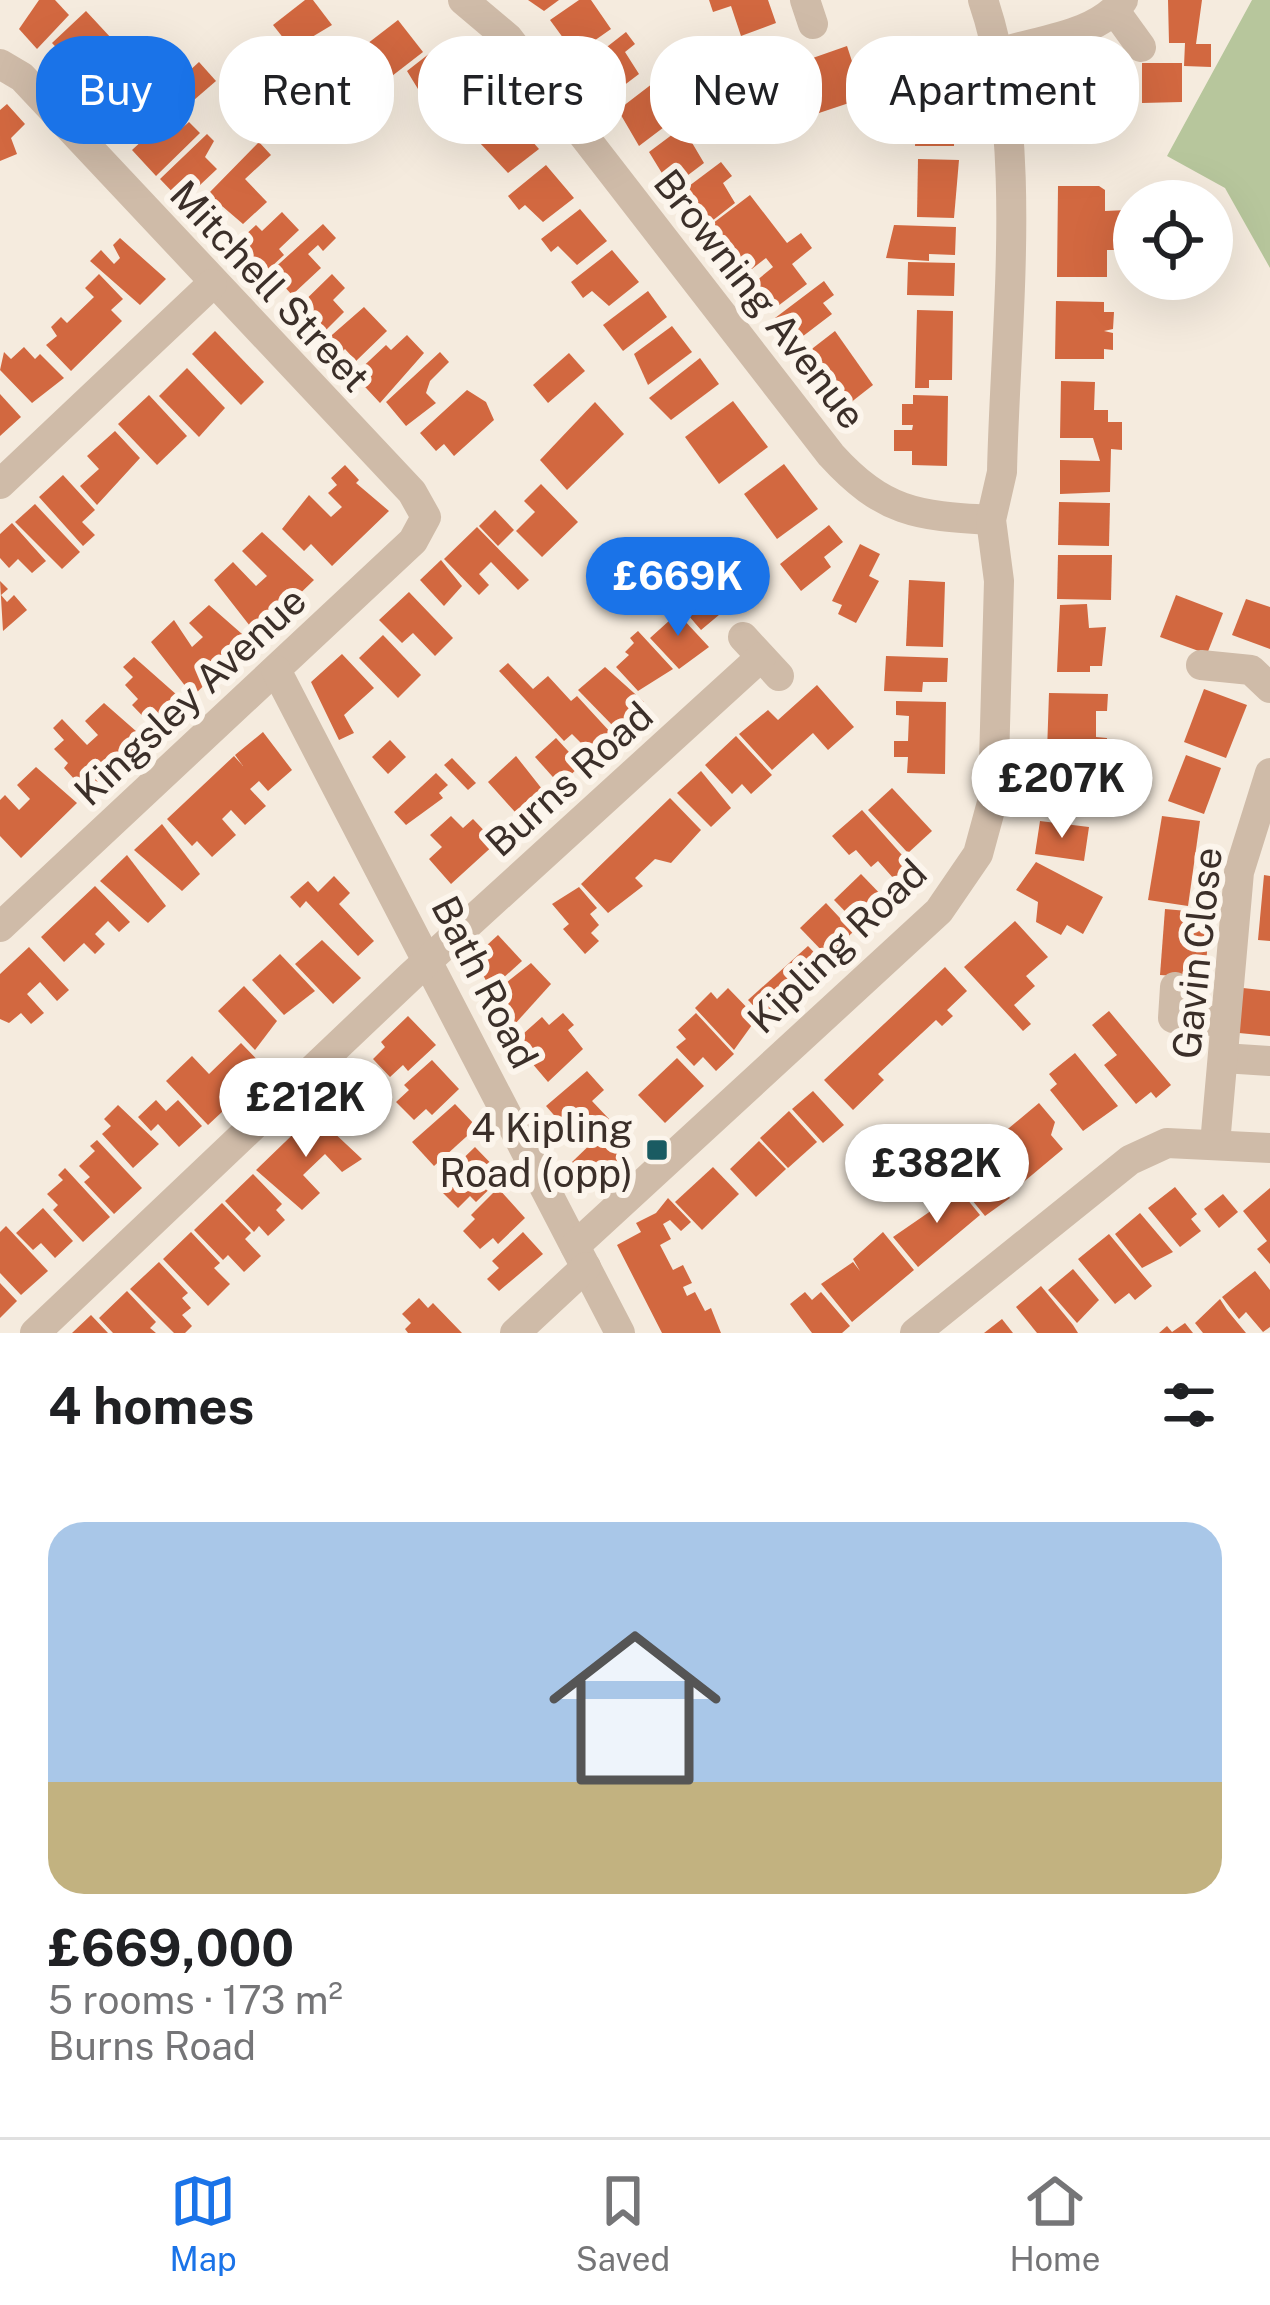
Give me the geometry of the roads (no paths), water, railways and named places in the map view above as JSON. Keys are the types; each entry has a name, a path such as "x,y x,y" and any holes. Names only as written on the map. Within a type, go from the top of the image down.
{"street":[{"name":"Browning Avenue","path":"463,0 508,38 817,438 866,493 911,513 991,520"},
{"name":"Kipling Road","path":"983,0 995,36"},
{"path":"1059,36 1119,6 1142,47"},
{"name":"Mitchell Street","path":"0,64 22,77 412,492 426,517"},
{"name":"Kipling Road","path":"515,1333 580,1257 939,911 978,854 993,799 999,581 991,520 1002,472 1010,144"},
{"path":"0,484 212,284"},
{"name":"Kingsley Avenue","path":"0,927 413,541 426,517"},
{"name":"Burns Road","path":"45,1329 430,958 761,657"},
{"path":"1201,665 1251,670 1270,688"},
{"name":"Bath Road","path":"276,670 430,958 620,1333"},
{"name":"Gavin Close","path":"1215,1144 1239,872 1270,773"},
{"path":"1175,987 1173,1018 1225,1022"},
{"path":"1223,1058 1270,1061"},
{"path":"915,1333 1130,1160 1167,1143 1270,1148"}],"place":[{"name":"4 Kipling Road (opp)","path":"657,1150"}]}
